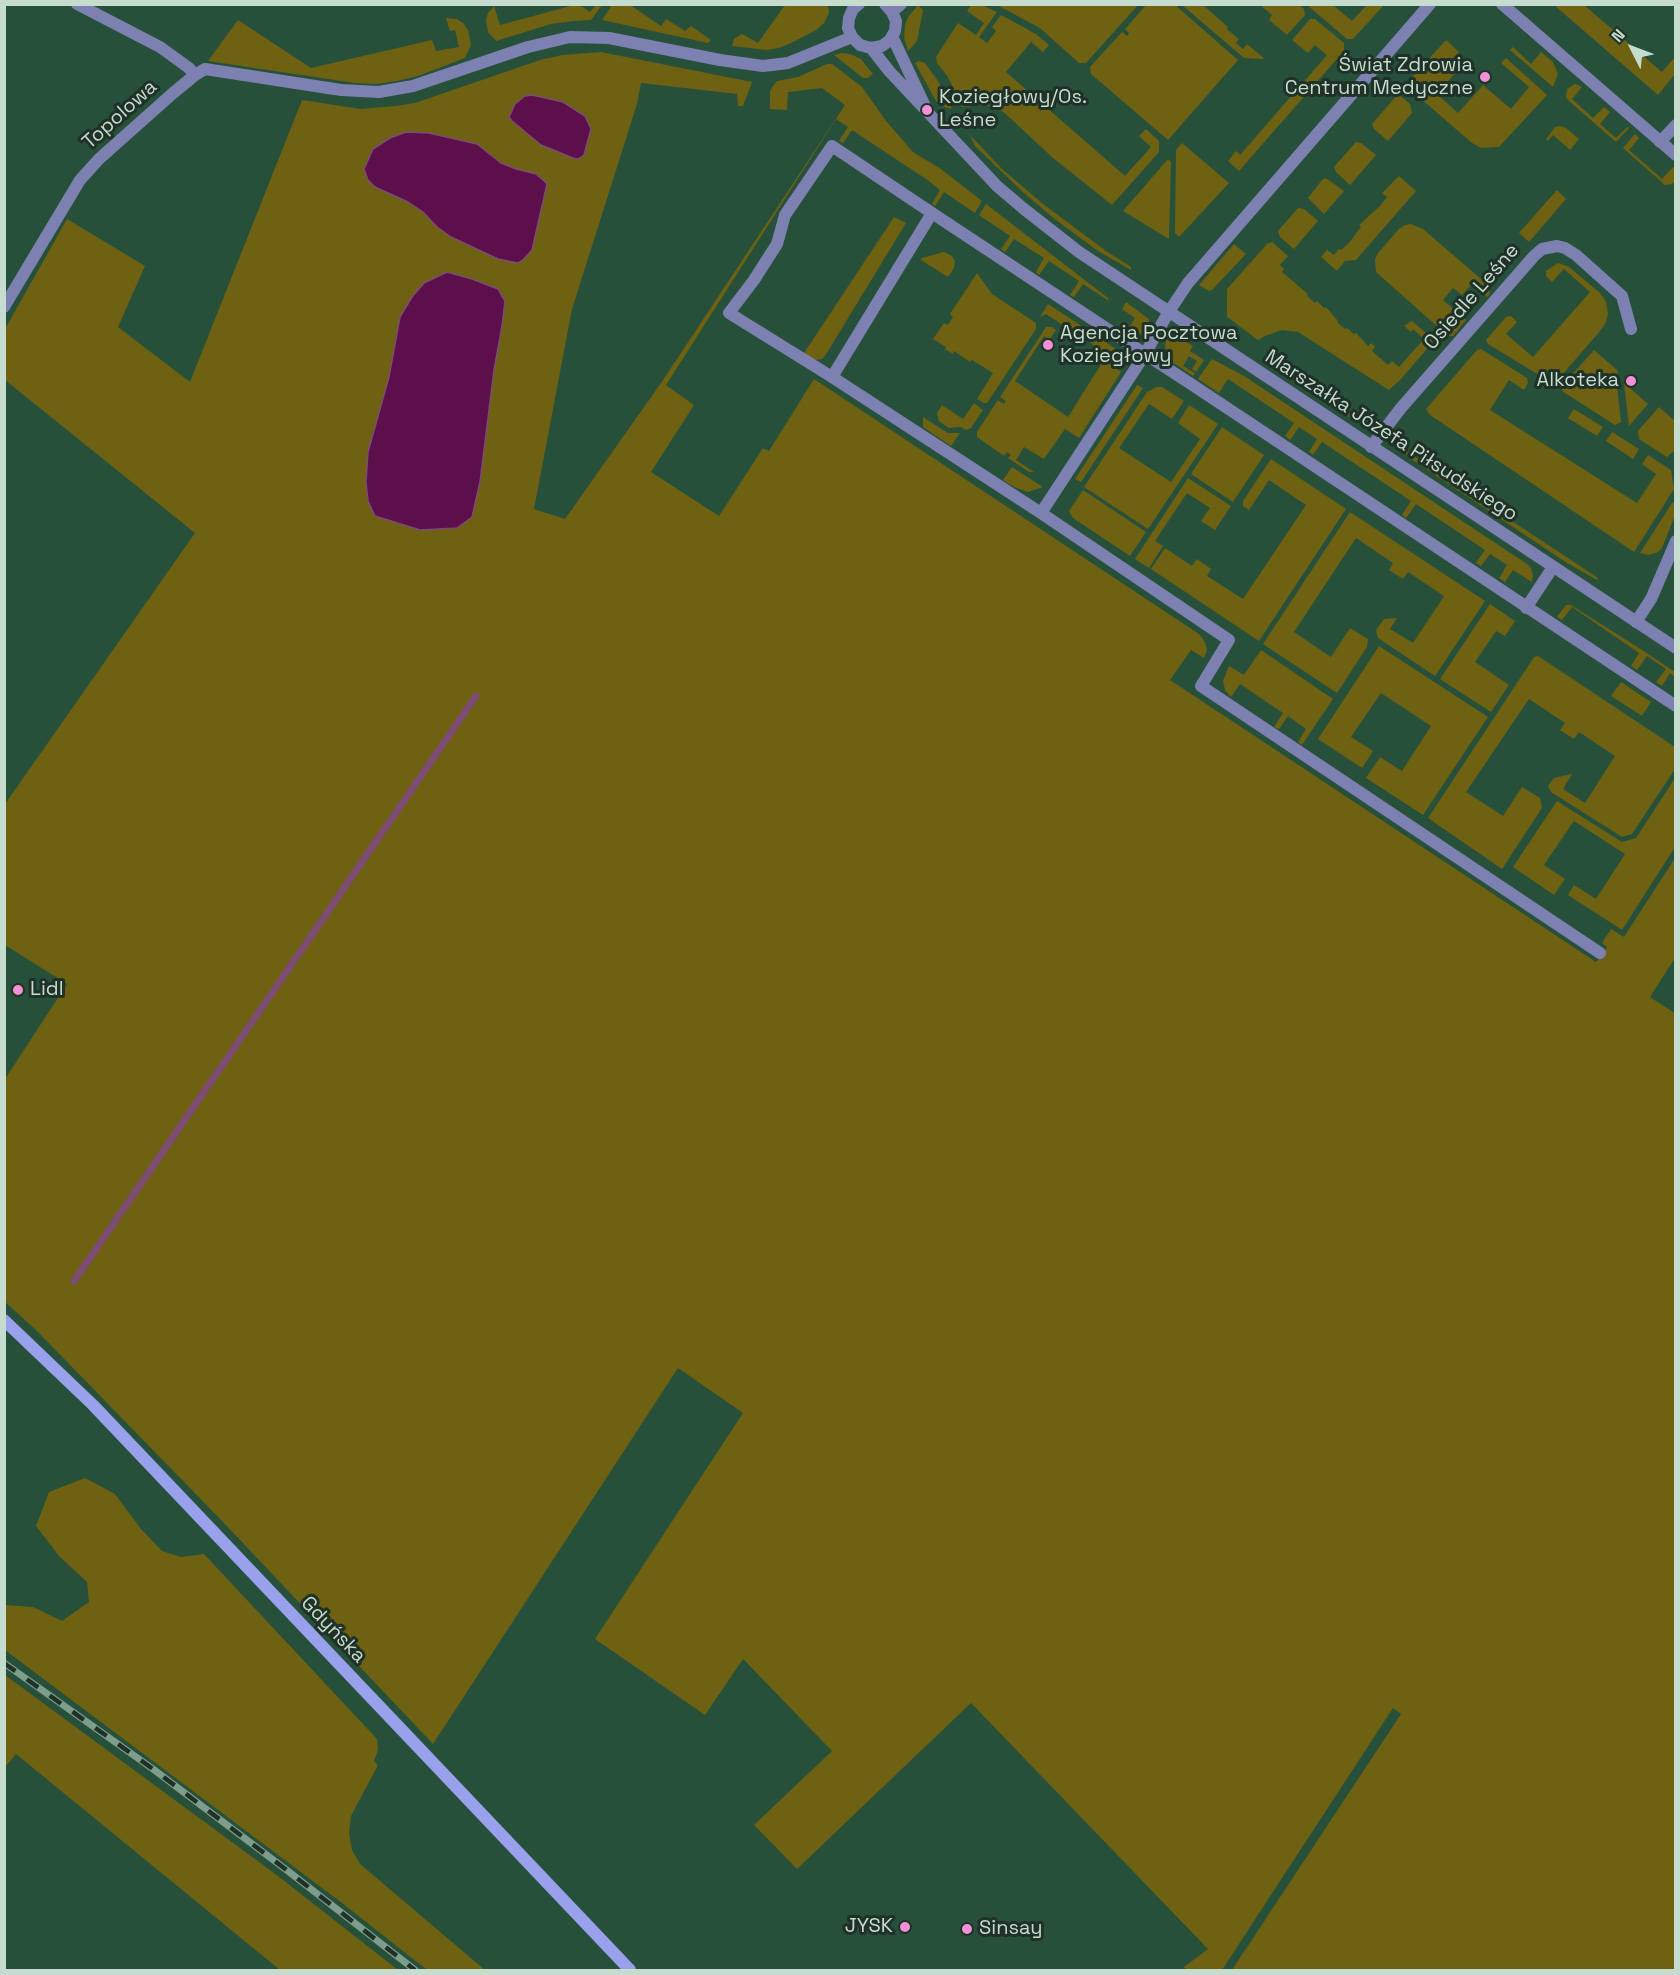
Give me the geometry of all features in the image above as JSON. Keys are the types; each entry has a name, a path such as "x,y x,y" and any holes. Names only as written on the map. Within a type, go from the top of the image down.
{"main road":[{"name":"Gdyńska","path":"4,1320 93,1406 630,1971"}],"street":[{"path":"77,4 160,47 195,75 205,69 341,90 379,92 413,86 528,47 570,37 597,36 617,39 720,60 763,66 788,63 852,37"},
{"path":"845,4 849,18 848,28 852,37 860,45 871,48 882,46 890,40 895,31 896,21 893,7"},
{"path":"849,18 860,4"},
{"path":"1041,513 1145,354 1168,313 1200,269 1430,4"},
{"path":"1502,4 1676,155"},
{"name":"Marszałka Józefa Piłsudskiego","path":"892,36 927,110"},
{"name":"Marszałka Józefa Piłsudskiego","path":"871,48 890,72 978,167 1023,209 1079,252 1676,648"},
{"name":"Topolowa","path":"4,307 80,180 99,159 195,75"},
{"path":"1660,142 1676,125"},
{"path":"1600,953 1201,686 1229,640 1041,513 729,313 777,244 785,215 832,146 1676,706"},
{"path":"832,378 932,213"},
{"name":"Osiedle Leśne","path":"1371,447 1396,414 1534,255 1542,249 1557,246 1565,248 1622,296 1631,329"},
{"path":"1636,622 1651,599 1676,541"},
{"path":"1526,608 1553,567"}],"shaded area":[{"path":"578,4 590,12 596,5 602,5 591,20 551,24 496,41 488,32 486,20 494,6 500,25"},
{"path":"1147,4 1175,5 1238,60 1168,140 1091,74 1090,67 1122,32 1127,36 1129,33 1125,29"},
{"path":"612,5 630,5 661,26 666,19 685,31 691,26 711,40 708,43 602,20"},
{"path":"785,5 828,5 829,13 824,23 816,30 791,43 766,50 732,46 734,39 742,34 758,43"},
{"path":"918,5 923,10 917,41 908,51 904,38 905,25 908,17"},
{"path":"971,5 982,5 997,12 979,37 987,43 996,31 992,27 1001,15 1036,34 1049,45 1043,52 1031,42 1006,72 1125,176 1151,147 1139,136 1146,129 1159,141 1159,152 1112,205 1053,158 998,108 983,105 962,107 948,77 937,63 936,57 958,23 976,35 984,23 967,11"},
{"path":"997,5 1138,5 1086,63 1079,63 1040,28"},
{"path":"1182,5 1203,5 1239,39 1236,43 1243,49 1247,44 1265,59 1244,58"},
{"path":"1260,5 1299,5 1304,9 1305,15 1287,35 1269,20 1272,15"},
{"path":"1307,5 1333,5 1352,21 1367,5 1384,5 1353,39 1347,39"},
{"path":"1554,5 1584,5 1662,72 1675,57 1675,74 1658,95"},
{"path":"446,18 457,19 468,30 471,45 465,58 418,76 397,81 376,84 355,83 208,61 238,20 311,68 432,40 436,51 459,47 455,30 450,31"},
{"path":"1310,19 1315,19 1344,43 1344,51 1239,171 1228,161 1236,151 1240,155 1327,55 1315,45 1308,53 1292,40"},
{"path":"1446,40 1459,52 1450,61 1459,69 1437,94 1458,113 1483,85 1511,109 1529,87 1501,63 1506,58 1547,95 1499,147 1481,148 1472,143 1405,85"},
{"path":"1513,47 1531,64 1541,52 1553,62 1558,74 1553,87 1510,50"},
{"path":"601,52 752,82 743,106 738,106 737,94 641,83 637,104 572,309 534,509 565,519 661,383 845,105 822,88 788,92 787,110 770,109 770,91 773,86 777,81 798,77 832,64 862,87 886,121 913,152 941,169 982,201 975,213 944,192 935,206 932,204 940,190 852,130 843,143 839,141 848,127 836,119 666,385 694,405 651,472 719,516 763,448 769,451 814,379 1199,634 1207,650 1204,658 1191,650 1170,680 1596,962 1607,947 1602,943 1611,929 1624,937 1675,858 1675,958 1650,997 1676,1014 1675,1970 1232,1970 1401,1714 1393,1708 1222,1970 1186,1970 1184,1967 1208,1949 971,1703 797,1869 754,1825 832,1751 743,1659 705,1715 595,1639 743,1413 678,1368 433,1744 223,1522 36,1330 5,1302 5,1079 67,984 5,945 5,804 195,533 5,380 5,329 67,219 145,266 118,327 190,382 302,100 361,109 415,103 540,60 562,55"},
{"path":"842,53 861,59 873,74 868,78 863,78 834,55"},
{"path":"919,61 925,63 938,81 952,109 936,101 915,63"},
{"path":"1575,84 1582,87 1572,99 1593,118 1604,107 1610,112 1600,124 1616,138 1627,127 1629,128 1616,142 1566,97 1567,89"},
{"path":"1398,94 1410,104 1412,113 1388,141 1374,129 1372,124"},
{"path":"532,95 563,102 585,116 591,129 584,155 578,159 573,158 541,145 512,121 509,117 515,104 525,96"},
{"path":"1560,126 1579,139 1570,150 1553,135 1548,141 1546,139 1555,127"},
{"path":"406,132 429,133 477,144 501,163 536,174 547,184 532,250 523,260 518,263 498,259 451,237 437,227 423,212 408,202 375,187 368,180 364,169 373,149 390,138"},
{"path":"1635,134 1639,138 1629,150 1662,179 1673,167 1676,181 1665,185 1623,148"},
{"path":"970,135 1002,169 1043,204 1131,267 1131,270 1098,251 1056,220 975,146"},
{"path":"1356,142 1361,143 1376,155 1350,185 1336,172 1334,167"},
{"path":"1182,143 1229,183 1179,237 1175,233 1176,150"},
{"path":"1168,159 1171,162 1169,239 1123,211"},
{"path":"1399,176 1416,191 1356,260 1345,261 1337,271 1321,257 1327,250 1334,255 1349,243 1361,227 1359,225 1387,197 1382,193"},
{"path":"1326,178 1344,191 1324,214 1308,198"},
{"path":"1557,190 1566,199 1529,242 1519,233"},
{"path":"986,204 1109,301 1083,284 1074,297 1070,295 1079,281 1049,261 1039,275 1036,272 1044,258 1014,239 1005,252 1001,249 1010,236 979,215"},
{"path":"1298,208 1304,209 1318,221 1294,249 1280,237 1278,231"},
{"path":"894,217 906,223 825,356 815,360 804,353"},
{"path":"1411,224 1423,229 1488,285 1490,294 1487,297 1472,284 1462,295 1453,288 1443,300 1466,320 1453,336 1448,336 1376,272 1375,259 1378,253 1399,229"},
{"path":"1272,242 1288,256 1280,265 1284,269 1282,272 1315,303 1317,301 1324,308 1326,307 1345,329 1356,333 1368,346 1371,343 1375,347 1372,351 1388,365 1392,361 1399,367 1424,339 1413,329 1411,332 1404,326 1412,321 1433,339 1432,343 1389,390 1298,332 1282,330 1258,340 1227,317 1227,289 1267,244"},
{"path":"1234,244 1246,254 1212,290 1209,291 1199,285"},
{"path":"944,252 952,256 955,261 954,268 948,277 921,260"},
{"path":"1558,263 1569,267 1600,293 1606,302 1608,314 1600,331 1556,382 1552,383 1488,344 1486,340 1506,317 1511,316 1517,322 1506,334 1533,357 1590,292 1564,269 1552,282 1546,276 1546,271"},
{"path":"447,272 498,289 505,301 480,482 472,517 457,528 420,530 375,516 368,501 366,482 368,452 389,377 400,317 424,283"},
{"path":"977,273 992,294 1036,323 1036,329 987,403 977,399 993,373 954,351 953,354 933,339 944,323 948,325 953,317 950,314"},
{"path":"1126,302 1149,319 1149,329 1144,333 1132,335 1126,332 1135,318 1122,309"},
{"path":"1048,304 1083,327 1075,333 1046,314 1040,317"},
{"path":"1046,327 1056,330 1050,339 1044,336 1015,381 1068,417 1102,363 1106,361 1121,372 1079,438 1065,429 1044,459 1024,447 1016,460 1034,472 1029,472 1008,458 1011,455 1007,452 1004,456 977,437 977,432 998,400 1004,404 1006,401 1000,397"},
{"path":"1093,333 1121,354 1124,365 1092,344 1089,339"},
{"path":"1176,336 1193,346 1190,351 1204,360 1196,372 1192,369 1197,361 1189,356 1183,366 1195,373 1193,376 1167,356 1165,345 1167,339"},
{"path":"1481,349 1527,378 1528,383 1524,390 1509,380 1490,410 1637,503 1656,474 1642,464 1648,455 1671,470 1674,489 1634,552 1430,415 1426,409 1477,350"},
{"path":"1594,350 1617,370 1621,422 1615,425 1562,391 1562,386"},
{"path":"1212,359 1244,376 1527,564 1531,568 1532,582 1513,570 1505,582 1499,578 1507,565 1490,554 1481,566 1476,563 1485,550 1416,504 1406,518 1402,515 1411,501 1322,442 1313,455 1309,452 1317,439 1299,427 1290,440 1285,436 1294,423 1228,379 1219,393 1198,379"},
{"path":"1274,363 1351,414 1376,420 1364,423 1350,418 1281,373"},
{"path":"1624,383 1648,404 1629,426"},
{"path":"1137,385 1143,388 1081,482 1075,479"},
{"path":"1162,387 1184,401 1172,419 1149,404 1119,448 1171,482 1200,439 1178,423 1189,405 1218,424 1148,529 1084,487 1147,392"},
{"path":"974,403 983,410 971,428 966,430 961,427 949,428 939,421 937,413 942,405 963,419"},
{"path":"1659,407 1675,421 1675,450 1667,457 1639,439 1638,431"},
{"path":"1574,409 1603,427 1597,436 1568,418"},
{"path":"923,417 948,433 960,433 951,446 923,427"},
{"path":"1222,427 1264,455 1233,502 1191,474"},
{"path":"1612,432 1639,449 1633,459 1606,441"},
{"path":"1400,433 1409,453 1598,578 1597,580 1567,563 1408,457 1400,444"},
{"path":"1271,459 1346,509 1259,641 1151,569 1165,548 1192,566 1197,559 1211,569 1207,576 1243,599 1306,505 1269,480 1249,510 1243,506 1243,501"},
{"path":"1012,467 1043,487 1028,492 1003,480"},
{"path":"1188,478 1231,506 1215,530 1201,521 1210,508 1187,493 1155,541 1163,546 1149,568 1135,559"},
{"path":"1083,490 1146,532 1130,556 1073,518 1069,511"},
{"path":"1675,502 1675,515 1662,548 1649,555 1640,553 1672,503"},
{"path":"1350,512 1485,601 1435,676 1378,638 1376,630 1384,619 1397,618 1390,629 1413,643 1444,596 1408,572 1403,579 1389,570 1393,563 1356,538 1294,632 1331,657 1350,628 1368,639 1367,647 1337,693 1263,644"},
{"path":"1490,604 1515,621 1505,636 1496,631 1475,662 1509,685 1491,712 1440,679"},
{"path":"1566,605 1571,605 1645,652 1675,672 1675,677 1670,673 1662,686 1656,682 1666,669 1647,656 1637,670 1631,666 1639,653 1572,607 1562,620 1557,617"},
{"path":"1379,646 1488,717 1423,815 1366,778 1380,757 1402,771 1431,726 1381,693 1351,737 1373,751 1362,768 1318,739"},
{"path":"1261,650 1333,699 1302,745 1298,742 1306,729 1288,716 1279,729 1274,727 1283,713 1240,684 1231,697 1225,690 1223,681 1229,666 1244,675"},
{"path":"1538,656 1675,747 1675,769 1632,834 1622,837 1551,792 1548,786 1554,778 1572,774 1563,789 1585,803 1615,756 1579,732 1574,739 1560,730 1565,723 1529,699 1466,792 1503,816 1522,787 1540,798 1542,808 1502,869 1428,818 1534,657"},
{"path":"1621,682 1651,702 1642,716 1611,696"},
{"path":"1675,778 1675,847 1622,930 1568,895 1574,885 1596,899 1625,854 1574,821 1544,865 1565,879 1554,895 1513,867 1557,801 1622,842 1636,838"},
{"path":"85,1478 115,1494 141,1529 162,1551 181,1557 204,1554 377,1739 378,1750 374,1761 377,1767 351,1816 349,1833 352,1850 360,1864 485,1970 427,1970 342,1903 5,1650 5,1605 33,1607 62,1621 89,1602 87,1582 59,1556 36,1526 49,1492"},
{"path":"5,1675 278,1876 398,1970 280,1970 16,1754 5,1767"}],"waterway":[{"path":"74,1281 476,696"}],"railway":[{"path":"4,1663 153,1769 415,1970"}],"place":[{"name":"Świat Zdrowia Centrum Medyczne","path":"1485,77"},
{"name":"Koziegłowy/Os. Leśne","path":"927,110"},
{"name":"Agencja Pocztowa Koziegłowy","path":"1048,345"},
{"name":"Alkoteka","path":"1631,381"},
{"name":"Lidl","path":"18,990"},
{"name":"JYSK","path":"905,1927"},
{"name":"Sinsay","path":"967,1929"}]}
